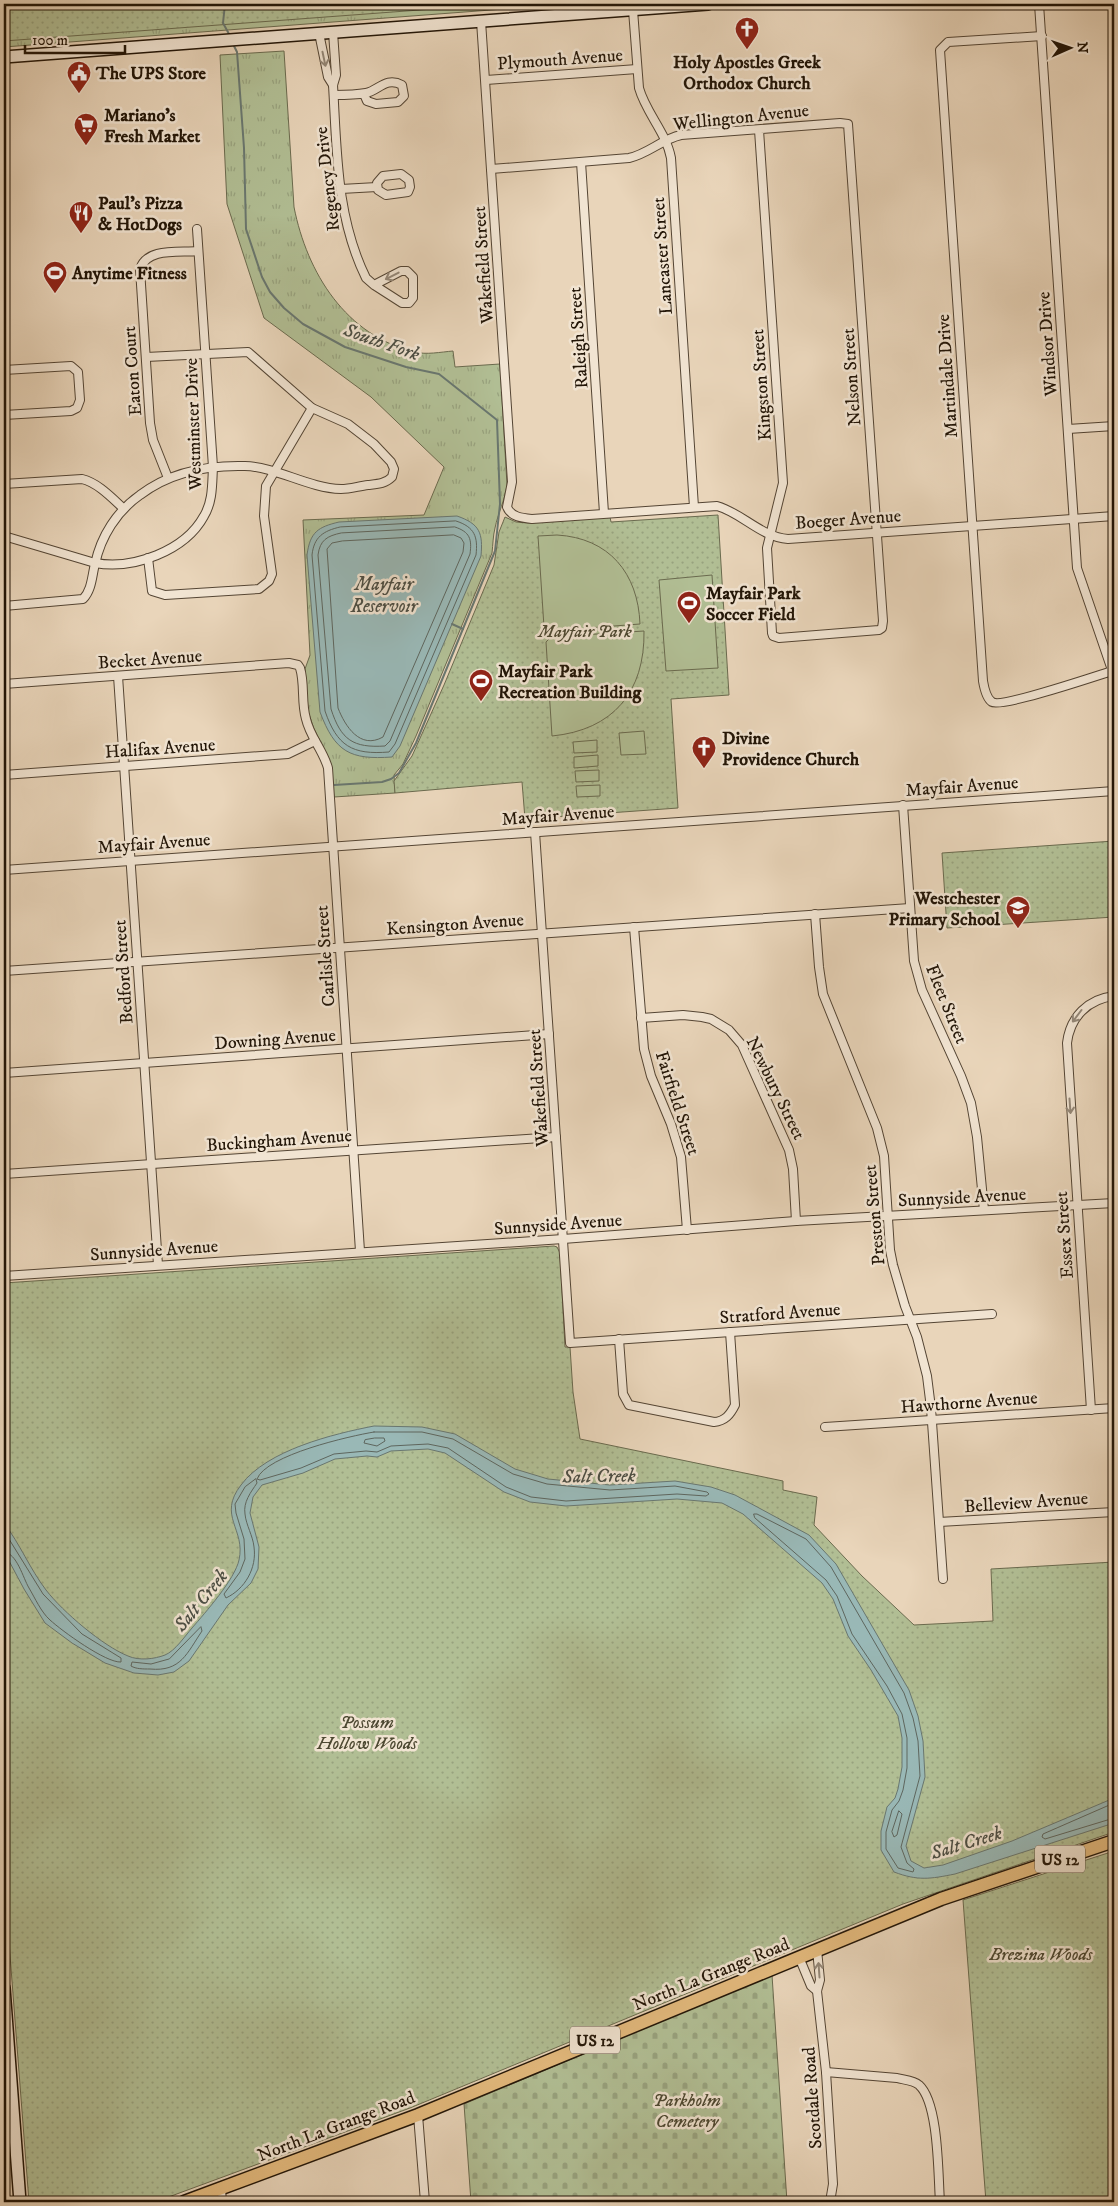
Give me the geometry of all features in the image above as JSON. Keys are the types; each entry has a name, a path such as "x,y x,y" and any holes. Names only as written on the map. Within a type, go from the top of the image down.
{"main road":[{"path":"4,57 708,4"},
{"name":"North La Grange Road","path":"184,2202 418,2115 942,1899 1114,1841"},
{"path":"4,1988 20,2202"}],"street":[{"name":"Windsor Drive","path":"1039,4 1078,574 1113,673"},
{"name":"Lancaster Street","path":"633,10 639,88 643,101 666,140 671,158 694,507"},
{"name":"Wakefield Street","path":"481,21 512,482 507,507"},
{"name":"Regency Drive","path":"332,32 336,75 333,85 340,189 344,220 350,242 366,278 374,286 402,304 412,301 414,295 413,277 410,272 401,272 374,286"},
{"name":"Regency Drive","path":"319,33 328,77 333,85"},
{"name":"Martindale Drive","path":"1042,36 948,42 940,50 983,681 991,702 996,704 1014,701 1113,673"},
{"name":"Plymouth Avenue","path":"486,80 637,69"},
{"path":"334,95 364,94 375,90 381,84 397,82 403,88 404,96 398,102 376,104 367,101 364,94"},
{"name":"Wellington Avenue","path":"491,169 636,156 666,140 681,135 840,123 848,124"},
{"name":"Nelson Street","path":"773,636 779,638 876,631 882,628 848,124"},
{"name":"Kingston Street","path":"759,130 783,482 770,534 767,556 773,636"},
{"name":"Raleigh Street","path":"581,162 604,513"},
{"path":"340,189 377,187"},
{"name":"Westminster Drive","path":"4,536 108,566 148,558 180,542 194,530 205,515 212,494 213,467 197,229"},
{"name":"Eaton Court","path":"168,478 153,440 140,269 144,260 153,254 198,251"},
{"path":"4,606 82,599 88,592 104,537 124,508 141,494 168,478 213,467 246,466 341,489 383,483 392,477 394,469 391,462 374,444 348,424 312,408 248,352 146,357"},
{"path":"4,370 71,366 78,372 80,400 77,408 71,411 4,415"},
{"path":"148,558 152,591 165,595 259,588 269,581 272,574 264,516 266,486 312,408"},
{"path":"1068,429 1114,426"},
{"path":"4,484 87,480 105,491 124,508"},
{"name":"Boeger Avenue","path":"507,507 514,515 527,518 711,506 723,507 770,534 788,539 1114,516"},
{"name":"Becket Avenue","path":"4,684 290,663 298,665"},
{"name":"Carlisle Street","path":"298,665 301,674 306,719 328,768 360,1251"},
{"name":"Bedford Street","path":"118,676 158,1266"},
{"name":"Halifax Avenue","path":"4,775 288,754 315,742"},
{"name":"Mayfair Avenue","path":"4,870 130,859 1114,791"},
{"name":"Fleet Street","path":"903,805 912,954 919,980 961,1076 975,1120 984,1210"},
{"name":"Wakefield Street","path":"535,832 570,1342"},
{"name":"Kensington Avenue","path":"4,971 542,932 910,908"},
{"name":"Preston Street","path":"815,914 823,994 834,1025 868,1101 879,1134 884,1156 887,1216 893,1265 900,1294 911,1320 926,1369 932,1420 943,1579"},
{"name":"Fairfield Street","path":"634,927 644,1050 651,1076 671,1124 681,1157 687,1230"},
{"name":"Essex Street","path":"1091,1410 1067,1057 1068,1035 1075,1018 1089,1004 1114,996"},
{"name":"Newbury Street","path":"641,1018 683,1015 711,1019 729,1030 742,1045 789,1150 793,1169 796,1221"},
{"name":"Downing Avenue","path":"4,1073 549,1034"},
{"name":"Buckingham Avenue","path":"4,1174 556,1136"},
{"name":"Sunnyside Avenue","path":"4,1276 563,1239 796,1221 1114,1203"},
{"name":"Stratford Avenue","path":"570,1342 992,1314"},
{"path":"619,1339 623,1394 629,1405 714,1422 721,1421 730,1415 735,1405 730,1332"},
{"name":"Hawthorne Avenue","path":"825,1427 1114,1408"},
{"name":"Belleview Avenue","path":"940,1522 1114,1512"},
{"name":"Scotdale Road","path":"817,1950 820,1980 817,1991 826,2072 834,2184 830,2202"},
{"name":"Scotdale Road","path":"798,1957 811,1986 817,1991"},
{"path":"826,2072 897,2078 908,2080 918,2085 926,2097 934,2126 940,2202"},
{"path":"418,2115 425,2202"},
{"path":"221,2189 222,2202"}],"green space":[{"path":"4,4 570,4 4,47"},
{"path":"4,4 500,4 4,41"},
{"path":"284,51 294,207 300,232 320,278 350,316 369,332 391,344 419,353 453,351 455,367 500,364 507,485 493,537 492,553 416,736 403,764 394,775 395,793 334,797 329,759 314,729 308,711 305,669 310,655 303,520 424,515 444,467 371,397 264,318 227,204 220,55"},
{"name":"Mayfair Park","path":"718,515 729,695 671,699 678,808 525,819 522,782 395,793 394,781 412,756 494,565 499,532 505,517 516,522 528,523 610,517 611,522"},
{"path":"557,535 592,543 606,551 617,561 627,574 634,589 640,624 549,631 544,627 538,536"},
{"name":"Mayfair Park Soccer Field","path":"712,575 718,668 666,671 659,580"},
{"path":"644,631 643,653 639,672 621,704 608,716 592,726 552,736 546,642 551,637"},
{"path":"644,731 646,754 621,755 619,733"},
{"path":"597,740 597,752 574,753 573,742"},
{"path":"598,755 598,766 574,768 574,757"},
{"path":"599,770 599,781 576,782 575,771"},
{"path":"600,785 600,796 577,797 576,786"},
{"path":"1114,841 1114,917 947,928 942,853"},
{"name":"Possum Hollow Woods","path":"557,1247 560,1253 565,1347 570,1347 573,1392 580,1439 783,1481 783,1490 817,1497 814,1525 862,1576 914,1625 993,1621 991,1569 1114,1562 1114,1832 903,1904 410,2108 155,2202 29,2202 4,1877 4,1283"},
{"name":"Brezina Woods","path":"1114,1851 1114,2202 986,2202 963,1900"},
{"name":"Parkholm Cemetery","path":"772,1975 787,2202 471,2202 464,2104"},
{"path":"4,2105 10,2202 4,2202"}],"water":[{"name":"Mayfair Reservoir","path":"457,516 471,522 478,530 481,541 481,556 400,746 392,757 365,757 346,751 338,745 332,736 320,712 307,555 310,541 320,529 339,522"},
{"path":"374,1426 422,1427 455,1434 515,1469 548,1479 610,1485 675,1481 711,1487 735,1495 809,1535 836,1564 909,1690 918,1716 923,1741 925,1777 906,1846 911,1861 924,1868 943,1865 1012,1841 1114,1798 1114,1823 955,1874 924,1878 910,1877 894,1872 881,1850 881,1831 887,1807 895,1798 898,1789 902,1767 902,1738 898,1716 848,1636 833,1599 822,1583 743,1514 722,1503 677,1499 566,1506 530,1502 504,1492 445,1453 428,1449 391,1451 377,1457 335,1459 303,1473 262,1485 253,1497 250,1513 259,1547 258,1569 251,1583 228,1605 189,1661 174,1672 158,1675 134,1673 105,1663 72,1643 45,1623 4,1555 4,1523 35,1574 62,1608 107,1645 118,1651 137,1659 157,1658 169,1653 176,1647 212,1605 232,1577 239,1560 240,1549 232,1514 232,1505 234,1496 252,1473 267,1462 302,1445"}],"waterway":[{"name":"South Fork","path":"225,4 223,23 229,34"},
{"name":"South Fork","path":"234,46 237,52 244,148 246,229 262,277 270,292 284,308 303,324 345,347 406,367 439,374 497,420 500,504 495,551 416,743 399,773 391,779 382,782 334,785"},
{"path":"452,624 463,629"}],"place":[{"name":"Holy Apostles Greek Orthodox Church","path":"747,50"},
{"name":"The UPS Store","path":"79,94"},
{"name":"Mariano's Fresh Market","path":"86,146"},
{"name":"Paul's Pizza & HotDogs","path":"81,234"},
{"name":"Anytime Fitness","path":"55,294"},
{"name":"Mayfair Park Soccer Field","path":"689,624"},
{"name":"Mayfair Park Recreation Building","path":"481,702"},
{"name":"Divine Providence Church","path":"704,769"},
{"name":"Westchester Primary School","path":"1018,929"}],"water label":[{"name":"Salt Creek","path":"599,1475"},
{"name":"Salt Creek","path":"200,1600"},
{"name":"Salt Creek","path":"966,1842"}]}
